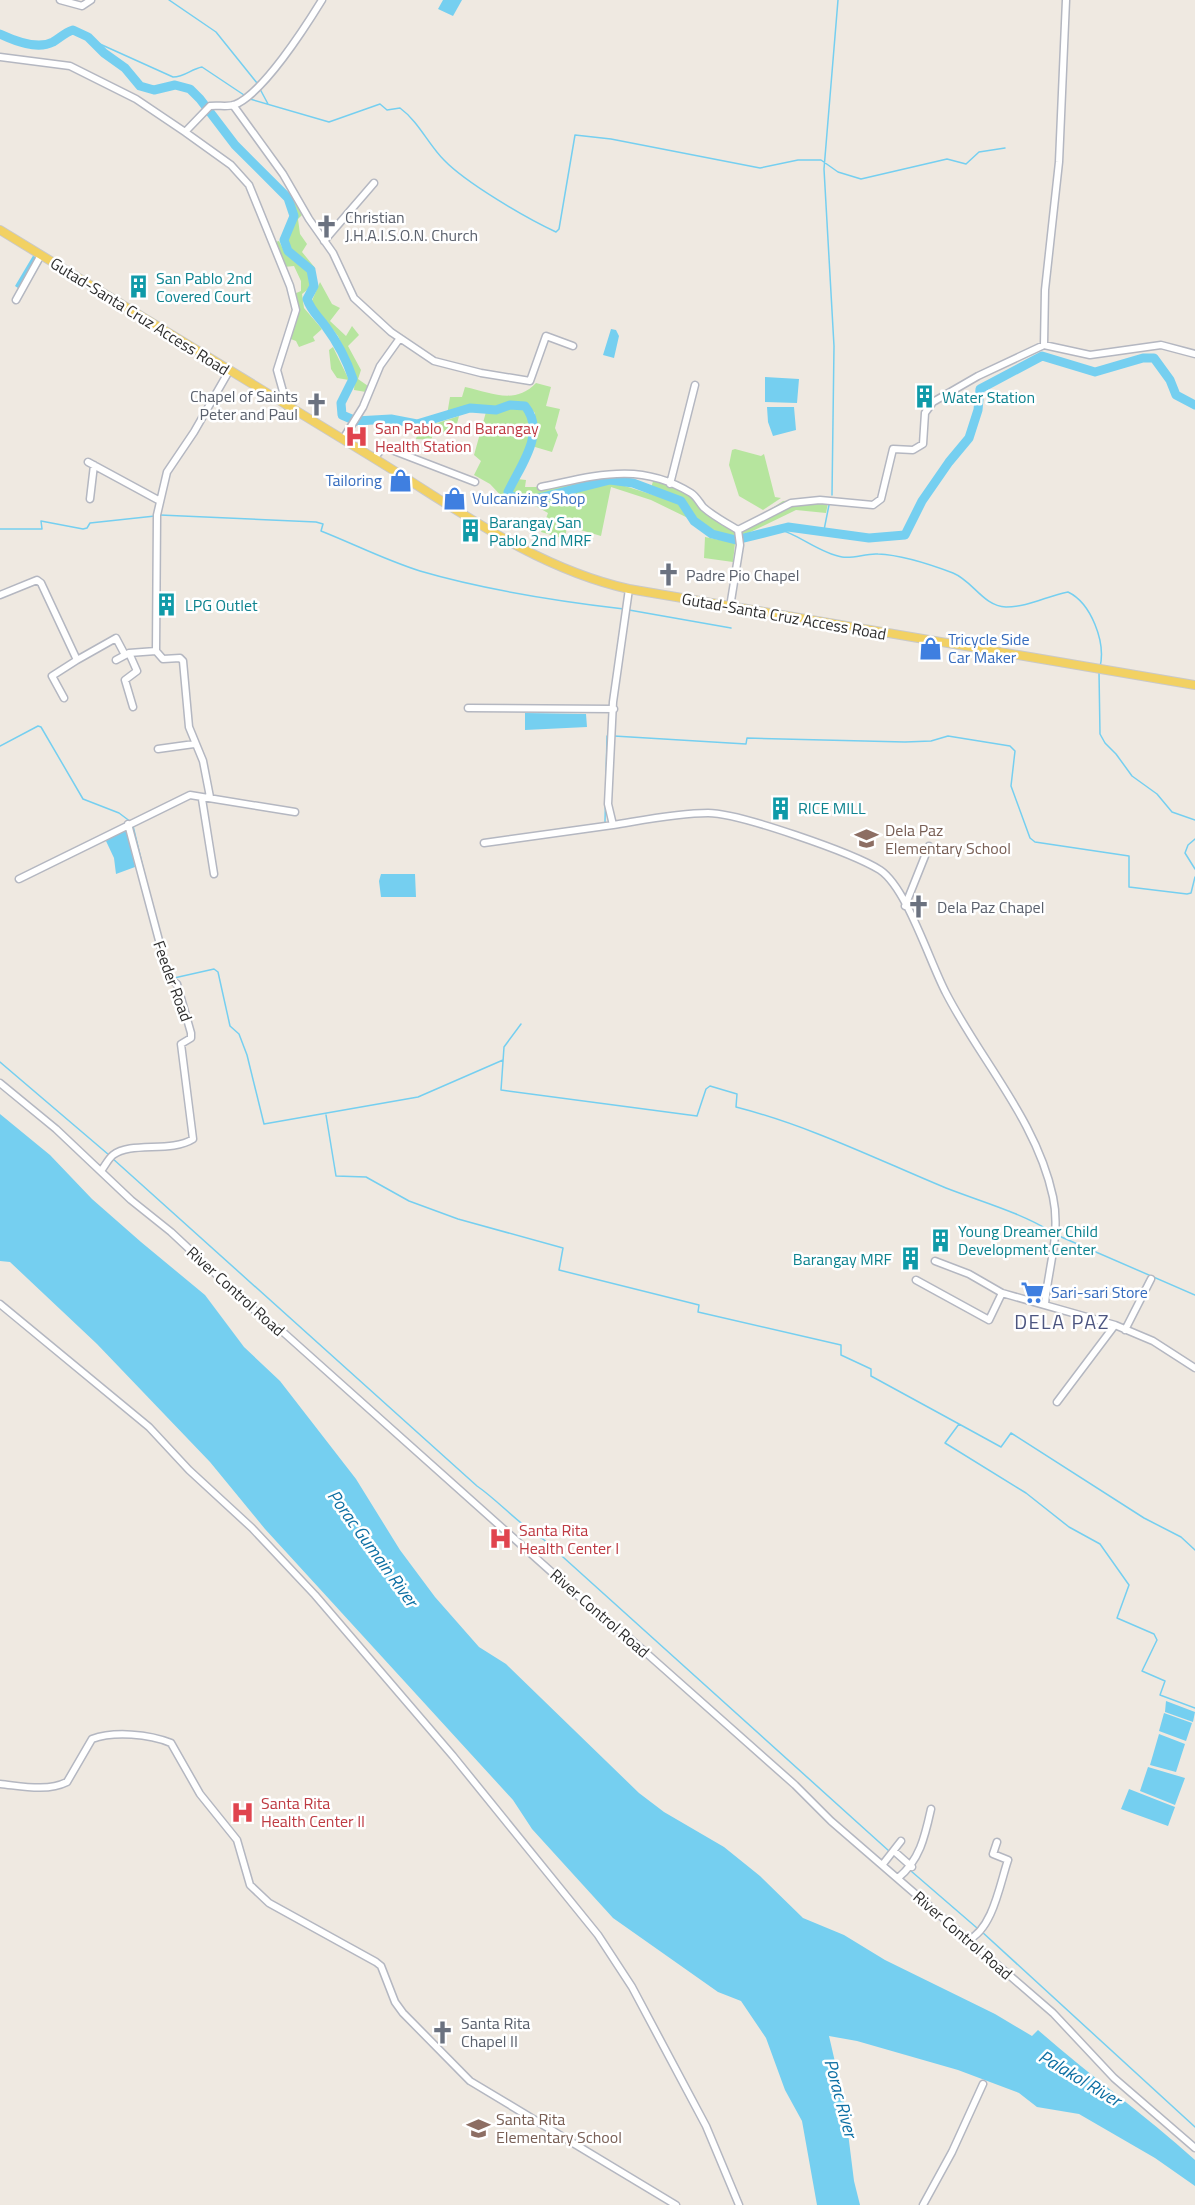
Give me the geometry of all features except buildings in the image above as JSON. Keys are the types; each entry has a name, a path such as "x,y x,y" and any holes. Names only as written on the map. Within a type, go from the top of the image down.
{"main road":[{"name":"Gutad-Santa Cruz Access Road","path":"0,230 229,371 559,568 629,589 1195,685"}],"street":[{"path":"60,0 82,6 91,0"},
{"path":"185,132 210,106 232,105 250,93 298,38 322,0"},
{"path":"1044,345 1046,280 1059,162 1066,0"},
{"path":"0,57 70,66 136,99 231,165 249,185 291,286 296,310 276,370 288,406"},
{"path":"232,105 283,174 333,253 354,298 400,338 434,361 481,373 530,381 546,336 573,346"},
{"path":"324,242 374,183"},
{"path":"16,300 41,255"},
{"path":"343,439 363,407 381,366 400,338"},
{"path":"739,533 790,502 820,500 878,504 893,449 913,450 923,444 928,406 978,376 1044,345 1090,355 1161,345 1195,354"},
{"path":"210,797 203,761 194,744 189,727 183,661 180,658 163,659 156,651 157,515 167,472 194,432 229,371"},
{"path":"670,484 695,385"},
{"path":"374,458 384,447 475,482"},
{"path":"90,499 91,464 160,501"},
{"path":"541,487 618,472 670,484 693,494 714,515 739,533 740,546 730,607"},
{"path":"0,595 37,580 41,583 77,660"},
{"path":"614,825 608,804 613,709 629,589"},
{"path":"64,698 52,676 116,638 137,671 125,680 133,707"},
{"path":"116,660 127,654 156,651"},
{"path":"468,708 613,709"},
{"path":"158,749 194,744"},
{"path":"19,879 190,795 202,799 210,797 294,812"},
{"path":"202,799 214,874"},
{"path":"484,843 709,813 736,818 809,841 882,871 905,906 945,993 1026,1126 1048,1176 1058,1226 1045,1304"},
{"name":"Feeder Road","path":"101,1171 112,1155 122,1151 166,1147 193,1139 181,1044 191,1038 191,1033 177,984 169,978 130,823"},
{"path":"905,906 929,846"},
{"name":"River Control Road","path":"0,1083 101,1171 137,1206 171,1232 267,1322 283,1332 603,1618 626,1635 795,1785 831,1821 1053,2013 1114,2078 1195,2148"},
{"path":"935,1261 969,1274 1002,1293 1115,1325 1153,1341 1195,1368"},
{"path":"1125,1330 1151,1279"},
{"path":"916,1280 989,1320 1002,1293"},
{"path":"0,1304 149,1427 189,1470 252,1528 315,1595 453,1756 598,1935 632,1987 706,2126 739,2205"},
{"path":"1057,1402 1115,1325"},
{"path":"0,1784 37,1787 61,1785 67,1782 92,1739 99,1737 141,1736 171,1743 200,1794 237,1840 250,1885 257,1893 269,1903 381,1966 395,2002 403,2013 470,2081 676,2205"},
{"path":"898,1878 912,1867 923,1843 931,1809"},
{"path":"883,1864 901,1841"},
{"path":"968,1941 981,1931 989,1915 1008,1860 993,1854 998,1842"},
{"path":"894,1851 912,1867"},
{"path":"923,2205 952,2152 983,2084"}],"green space":[{"path":"291,196 302,215 298,219 300,234 307,244 302,252 316,269 290,250 287,239 296,213"},
{"path":"279,241 285,253 309,270 312,286 302,294 304,308 322,329 313,337 315,341 299,347 296,341 288,338 295,322 294,294 301,291 301,281 294,266 284,267 275,242"},
{"path":"320,282 332,304 340,308 330,321 346,336 352,326 359,335 348,346 361,370 358,379 368,386 366,392 354,390 355,377 338,336 311,303"},
{"path":"333,347 349,380 337,378 331,369 329,350"},
{"path":"536,383 551,387 546,406 560,409 555,428 558,435 552,452 535,447 535,413 525,404 511,402 496,407 469,404 447,415 450,397 462,397 465,387 511,396 528,390"},
{"path":"511,408 523,409 529,420 530,431 524,454 512,477 505,500 490,484 474,475 481,461 474,455 486,412"},
{"path":"459,416 454,435 435,430 431,440 416,439 419,429"},
{"path":"732,450 761,456 764,454 775,497 781,498 763,510 739,496 729,465"},
{"path":"617,471 615,474 533,497 511,492 517,479 526,480 525,487 536,487 541,484"},
{"path":"654,478 692,494 701,507 735,528 735,537 713,531 697,520 681,499 651,488"},
{"path":"612,482 679,503 688,518 651,500 611,487 601,536 567,526 565,539 541,532 548,513 532,504 574,496 577,492"},
{"path":"829,498 826,513 796,510 740,537 740,529 783,501"},
{"path":"705,537 735,543 733,562 704,558"}],"water":[{"path":"443,0 462,0 453,16 438,9"},
{"path":"34,254 43,260 24,292 15,286"},
{"path":"611,329 616,330 619,336 614,358 603,355"},
{"path":"765,377 799,379 797,403 765,402"},
{"path":"767,407 794,407 796,430 773,436 768,422"},
{"path":"525,713 586,714 587,727 525,730"},
{"path":"126,828 135,867 116,874 114,858 106,841"},
{"path":"381,874 415,874 416,897 381,897 379,881"},
{"path":"0,1114 50,1155 92,1199 205,1295 244,1347 280,1381 356,1479 400,1550 435,1597 479,1647 506,1664 639,1793 664,1812 724,1847 760,1876 803,1918 844,1935 885,1960 995,2014 1032,2036 1038,2030 1195,2160 1195,2186 1155,2158 1079,2114 1037,2107 1019,2093 958,2070 857,2041 829,2036 844,2101 854,2181 860,2205 817,2205 802,2121 785,2090 766,2038 741,2001 718,1992 613,1918 532,1829 513,1800 265,1529 210,1462 97,1344 10,1262 0,1261"},
{"path":"1166,1701 1195,1712 1193,1722 1165,1712"},
{"path":"1164,1713 1192,1723 1186,1741 1159,1731"},
{"path":"1159,1734 1185,1744 1176,1772 1150,1765"},
{"path":"1148,1767 1185,1778 1175,1805 1140,1791"},
{"path":"1129,1789 1175,1807 1168,1826 1121,1809"}],"waterway":[{"path":"169,0 216,32 257,83"},
{"path":"832,495 834,346 824,169 838,0"},
{"path":"0,34 19,42 40,45 53,42 73,30 88,37 104,53 125,68 140,86 154,90 175,85 190,89 235,145 288,198 294,216 284,240 288,251 311,270 314,286 307,299 338,346 353,379 341,403 342,415 356,421 391,419 417,424 470,408 496,410 510,405 525,406 531,416 532,438 508,492 510,496 531,500 610,480 633,483 681,501 694,521 712,534 736,540 788,527 869,538 905,535 922,501 969,438 978,410 980,389 1042,356 1095,372 1143,358 1154,358 1170,380 1176,395 1195,405"},
{"path":"91,40 173,77 202,67 244,95"},
{"path":"260,89 268,104"},
{"path":"250,99 329,122 380,104 387,110 400,108 413,120 438,154 454,169 497,199 556,232 559,229 575,135 611,139 760,168 798,160 821,160 838,172 861,179 947,159 966,164 979,152 1005,148"},
{"path":"824,530 829,505"},
{"path":"160,515 316,522 323,524 321,531 420,571 521,594 624,609"},
{"path":"0,529 42,529 41,521 83,529 87,528 90,523 155,516"},
{"path":"775,529 791,534 833,555 842,557 887,555 907,558 936,567 960,577 984,598 998,606 1022,605 1068,592 1084,605 1095,624 1101,646 1100,667"},
{"path":"629,610 731,628"},
{"path":"1099,672 1100,734 1105,743 1132,776 1157,794 1172,812 1195,820"},
{"path":"0,746 38,726 41,727 83,799 119,813 131,822"},
{"path":"605,822 607,736"},
{"path":"614,736 746,744 747,738 905,742 931,741 948,736 1010,746 1015,751 1011,786 1030,838 1035,842 1129,856 1129,887 1187,894 1191,893 1195,877"},
{"path":"133,826 146,880"},
{"path":"1195,839 1188,845 1185,853 1195,869"},
{"path":"174,978 214,969 218,972 230,1026 239,1034 247,1055 264,1124 418,1097 503,1060"},
{"path":"521,1024 504,1047 501,1090 697,1116 706,1089 710,1086 737,1094 736,1107 817,1133 946,1188 1013,1213 1052,1232"},
{"path":"0,1062 109,1155"},
{"path":"326,1115 336,1176 366,1177 409,1201 458,1219 563,1248 559,1270 699,1305 698,1312 841,1345 841,1355 871,1369 871,1376 959,1424 945,1443 1026,1493 1069,1527 1100,1544 1129,1585 1117,1618 1154,1634 1157,1640 1142,1671 1165,1681 1160,1695 1195,1708"},
{"path":"112,1158 477,1486 525,1527 543,1539 889,1851"},
{"path":"1059,1236 1195,1295"},
{"path":"959,1424 1001,1447 1011,1433 1144,1518 1181,1537 1195,1550"},
{"path":"893,1854 907,1867"},
{"path":"911,1871 977,1928"},
{"path":"981,1931 1195,2127"}],"place":[{"name":"Christian J.H.A.I.S.O.N. Church","path":"327,226"},
{"name":"San Pablo 2nd Covered Court","path":"138,287"},
{"name":"Water Station","path":"924,397"},
{"name":"Chapel of Saints Peter and Paul","path":"316,405"},
{"name":"San Pablo 2nd Barangay Health Station","path":"357,437"},
{"name":"Tailoring","path":"400,480"},
{"name":"Vulcanizing Shop","path":"454,498"},
{"name":"Barangay San Pablo 2nd MRF","path":"471,531"},
{"name":"Padre Pio Chapel","path":"668,575"},
{"name":"LPG Outlet","path":"167,605"},
{"name":"Tricycle Side Car Maker","path":"930,648"},
{"name":"RICE MILL","path":"780,808"},
{"name":"Dela Paz Elementary School","path":"867,839"},
{"name":"Dela Paz Chapel","path":"919,907"},
{"name":"Young Dreamer Child Development Center","path":"940,1240"},
{"name":"Barangay MRF","path":"910,1259"},
{"name":"Sari-sari Store","path":"1033,1292"},
{"name":"Santa Rita Health Center I","path":"501,1539"},
{"name":"Santa Rita Health Center II","path":"243,1812"},
{"name":"Santa Rita Chapel II","path":"443,2032"},
{"name":"Santa Rita Elementary School","path":"478,2128"}],"district":[{"name":"DELA PAZ","path":"1062,1321"}],"water label":[{"name":"Porac Gumain River","path":"373,1548"},
{"name":"Palakol River","path":"1080,2078"},
{"name":"Porac River","path":"841,2098"}]}
